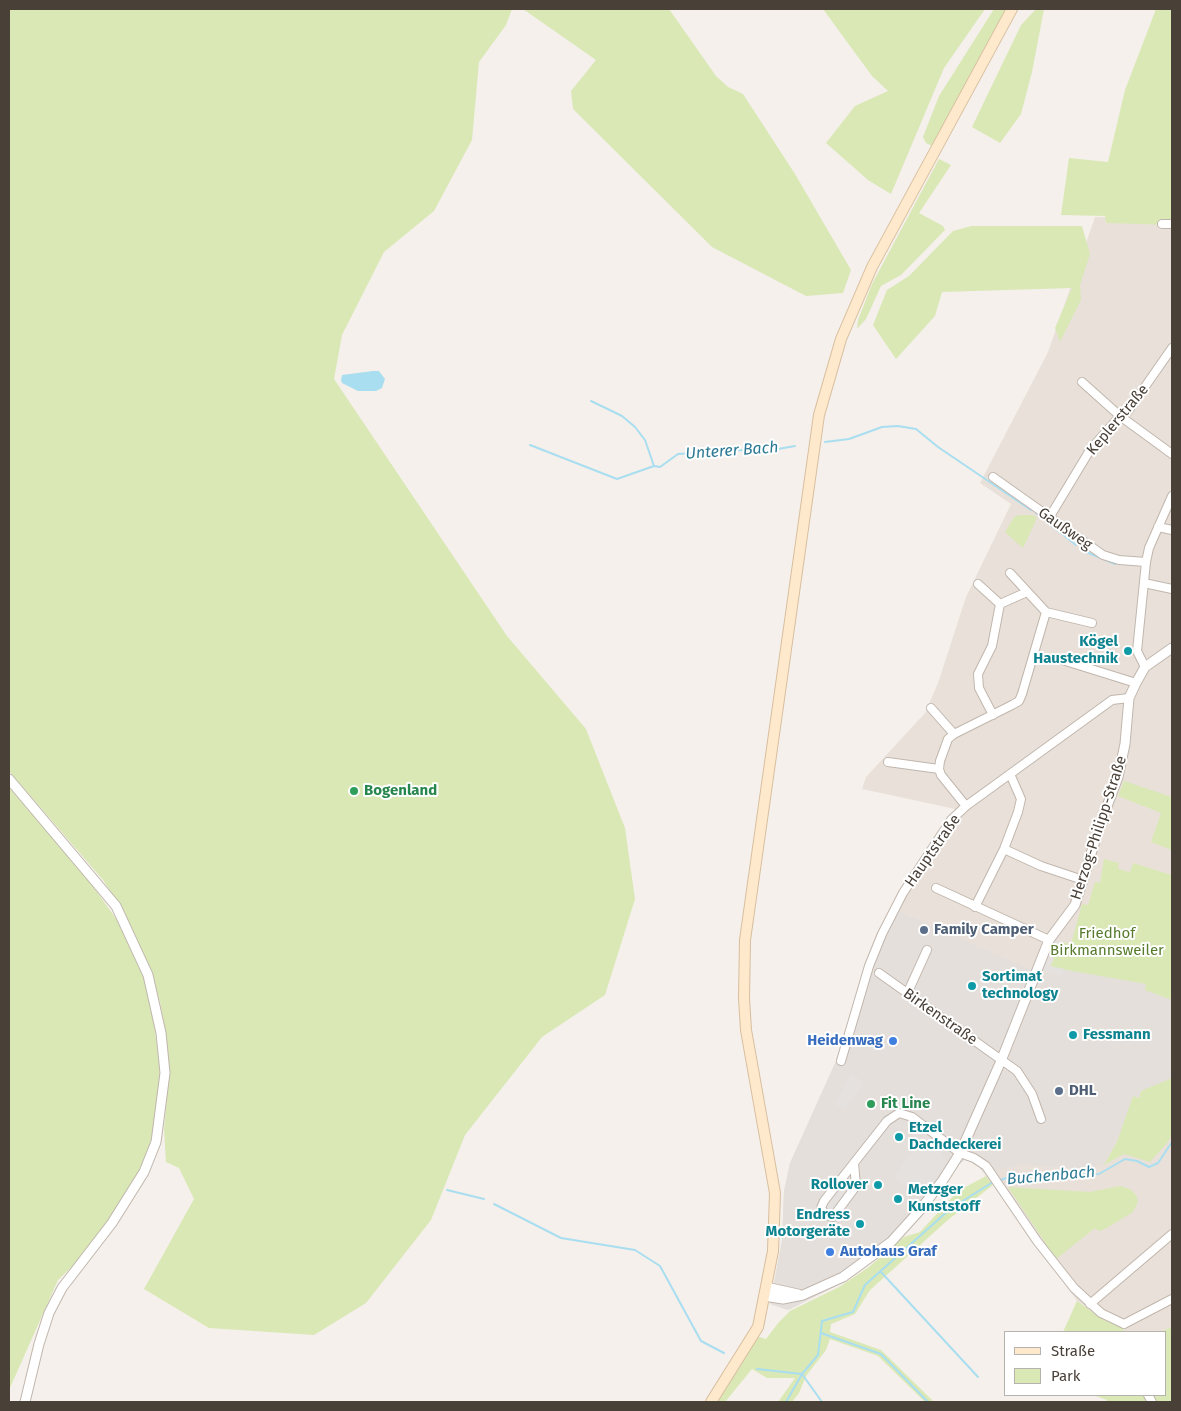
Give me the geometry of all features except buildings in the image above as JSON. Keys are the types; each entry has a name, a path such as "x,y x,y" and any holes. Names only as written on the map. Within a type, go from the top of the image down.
{"main road":[{"path":"711,1402 733,1369 752,1334 753,1321 761,1309 773,1251 774,1193 746,1030 744,998 745,940 819,415 841,339 872,267 1012,9"}],"street":[{"path":"1162,224 1172,224"},
{"name":"Keplerstraße","path":"1049,518 1090,450 1120,416 1128,411 1172,348"},
{"path":"1082,382 1120,416 1172,454"},
{"name":"Gaußweg","path":"993,477 1104,555 1120,560 1146,562"},
{"path":"1146,667 1137,651 1146,562 1149,548 1172,496"},
{"path":"1158,527 1172,530"},
{"path":"1010,573 1046,612 1092,623"},
{"path":"1144,583 1172,589"},
{"path":"978,584 1000,604"},
{"path":"1000,604 1027,592"},
{"path":"993,715 977,681 992,646 1000,604"},
{"path":"966,806 941,775 939,769 948,739 1019,700 1046,612"},
{"path":"1129,698 1146,667 1171,650"},
{"path":"1059,659 1136,683"},
{"name":"Herzog-Philipp-Straße","path":"765,1292 803,1295 843,1277 890,1242 920,1210 960,1153 1001,1061 1049,940 1075,905 1118,777 1125,744 1129,698"},
{"name":"Hauptstraße","path":"841,1061 869,966 882,934 904,893 951,820 966,806 1112,700 1129,698"},
{"path":"931,708 954,734"},
{"path":"888,762 939,769"},
{"path":"975,907 1004,849 1018,812 1021,799 1010,774"},
{"path":"9,779 116,906 148,975 161,1033 165,1073 156,1142 144,1172 112,1223 62,1288 49,1312 25,1402"},
{"path":"1004,849 1041,866 1083,880"},
{"path":"936,888 1049,940"},
{"path":"907,994 927,950"},
{"name":"Birkenstraße","path":"880,974 1001,1061"},
{"path":"1001,1061 1017,1071 1022,1078 1032,1094 1041,1119"},
{"path":"854,1164 856,1186 833,1217 826,1215 821,1208 824,1201 887,1120 899,1113 912,1117 960,1153 974,1158 992,1174 1037,1241 1074,1288 1090,1304 1112,1319 1124,1324 1128,1331"},
{"path":"1090,1304 1172,1234"},
{"path":"1124,1324 1172,1299"}],"shaded area":[{"path":"1095,217 1172,218 1172,1327 1162,1331 1124,1331 1077,1301 993,1185 978,1166 966,1159 954,1168 842,1283 788,1310 770,1304 782,1240 784,1191 790,1163 836,1061 877,933 913,869 955,809 862,789 866,777 925,713 938,683 966,597 1011,504 980,483 1048,352"},
{"path":"892,908 1032,970 1062,976 1065,969 1146,984 1146,990 1172,1000 1172,1078 1141,1091 1104,1165 1083,1169 1019,1165 997,1171 978,1166 966,1159 954,1168 926,1210 891,1245 842,1283 788,1310 770,1304 782,1240 784,1191 790,1163 836,1061 876,935"},
{"path":"1055,939 1061,942 1050,966 1065,969 1062,976 1042,970"},
{"path":"851,1073 864,1083 844,1109 835,1104"},
{"path":"925,1135 936,1143 947,1162 922,1198 893,1177"},
{"path":"854,1164 856,1186 833,1217 826,1215 824,1201"}],"green space":[{"path":"9,9 512,9 506,25 479,62 472,140 434,211 384,252 342,335 334,379 507,636 586,729 625,828 635,899 605,995 542,1037 465,1135 431,1220 366,1303 314,1335 209,1328 144,1289 194,1199 179,1168 166,1162 164,1129 169,1075 166,1035 160,1002 152,974 123,911 103,880 9,771"},
{"path":"523,9 669,9 716,76 728,87 743,94 795,174 851,270 843,293 806,296 712,247 573,109 571,91 596,60"},
{"path":"823,9 985,9 944,68 891,194 868,180 826,143 855,106 888,91 872,76"},
{"path":"994,9 1009,9 934,147 926,143 923,137 939,96"},
{"path":"1036,9 1044,9 1032,72 1021,114 1000,143 972,127 1021,25"},
{"path":"1156,9 1172,9 1172,225 1106,223 1105,216 1061,215 1069,158 1108,162 1125,90"},
{"path":"939,159 951,165 919,213 943,226 945,230 901,275 881,286 866,319 857,329 858,320 872,284"},
{"path":"971,226 1082,226 1090,254 1080,285 1081,300 1060,342 1055,328 1072,288 942,292 935,316 896,359 873,325 887,290 909,276 953,231"},
{"path":"1033,515 1037,518 1023,548 1005,532 1014,517"},
{"path":"1124,781 1172,797 1172,850 1151,842 1161,813 1118,796"},
{"path":"9,787 90,882 119,923 143,976 152,1009 160,1068 159,1104 143,1168 99,1241 58,1280 9,1390"},
{"name":"Friedhof Birkmannsweiler","path":"1104,859 1119,863 1118,869 1130,872 1133,863 1172,875 1172,1000 1145,990 1146,984 1050,967 1061,942 1071,944 1082,904 1088,905 1095,882 1100,883"},
{"path":"1172,1078 1172,1135 1167,1143 1150,1162 1124,1154 1104,1165 1117,1142 1133,1096 1139,1098 1141,1091"},
{"path":"986,1176 993,1185 949,1219 870,1290 855,1314 831,1324 830,1332 881,1350 934,1402 925,1402 878,1356 830,1339 826,1350 806,1376 799,1393 792,1402 778,1402 795,1378 767,1378 752,1369 725,1402 716,1402 740,1367 756,1336 766,1339 790,1311 839,1287 869,1267 904,1237 920,1232 958,1191"},
{"path":"1120,1186 1130,1189 1136,1195 1138,1202 1133,1212 1105,1229 1099,1231 1095,1228 1056,1259 1008,1187 1090,1192"},
{"path":"1077,1301 1104,1320 1123,1328 1124,1331 1063,1331"},
{"path":"1172,1327 1172,1402 1153,1402 1149,1396 1166,1396 1166,1331 1162,1331"},
{"path":"1096,1396 1145,1396 1149,1402 1106,1402 1107,1400"}],"water":[{"path":"379,371 385,379 382,388 376,391 358,391 342,383 341,380 342,375"}],"waterway":[{"path":"591,401 622,416 635,427 645,440 654,466"},
{"name":"Unterer Bach","path":"825,442 849,439 882,427 898,426 916,429 938,447 1031,510"},
{"name":"Unterer Bach","path":"530,445 617,479 654,466 660,467 678,454 739,450 761,452 795,446"},
{"name":"Unterer Bach","path":"1036,513 1076,545"},
{"name":"Unterer Bach","path":"1084,551 1115,564"},
{"name":"Buchenbach","path":"998,1181 1012,1176 1099,1174 1125,1159 1137,1161 1149,1167 1158,1163 1172,1142"},
{"name":"Buchenbach","path":"786,1402 802,1374 818,1355 822,1321 853,1312 865,1285 950,1209 993,1182"},
{"path":"447,1190 484,1199"},
{"path":"494,1204 561,1238 635,1250 660,1266 701,1341 724,1353"},
{"path":"881,1272 978,1377"},
{"path":"821,1333 881,1354 928,1402"},
{"path":"757,1369 802,1374 822,1402"}],"place":[{"name":"Kögel Haustechnik","path":"1128,651"},
{"name":"Bogenland","path":"354,791"},
{"name":"Family Camper","path":"924,930"},
{"name":"Sortimat technology","path":"972,986"},
{"name":"Fessmann","path":"1073,1035"},
{"name":"Heidenwag","path":"893,1041"},
{"name":"DHL","path":"1059,1091"},
{"name":"Fit Line","path":"871,1104"},
{"name":"Etzel Dachdeckerei","path":"899,1137"},
{"name":"Rollover","path":"878,1185"},
{"name":"Metzger Kunststoff","path":"898,1199"},
{"name":"Endress Motorgeräte","path":"860,1224"},
{"name":"Autohaus Graf","path":"830,1252"}]}
